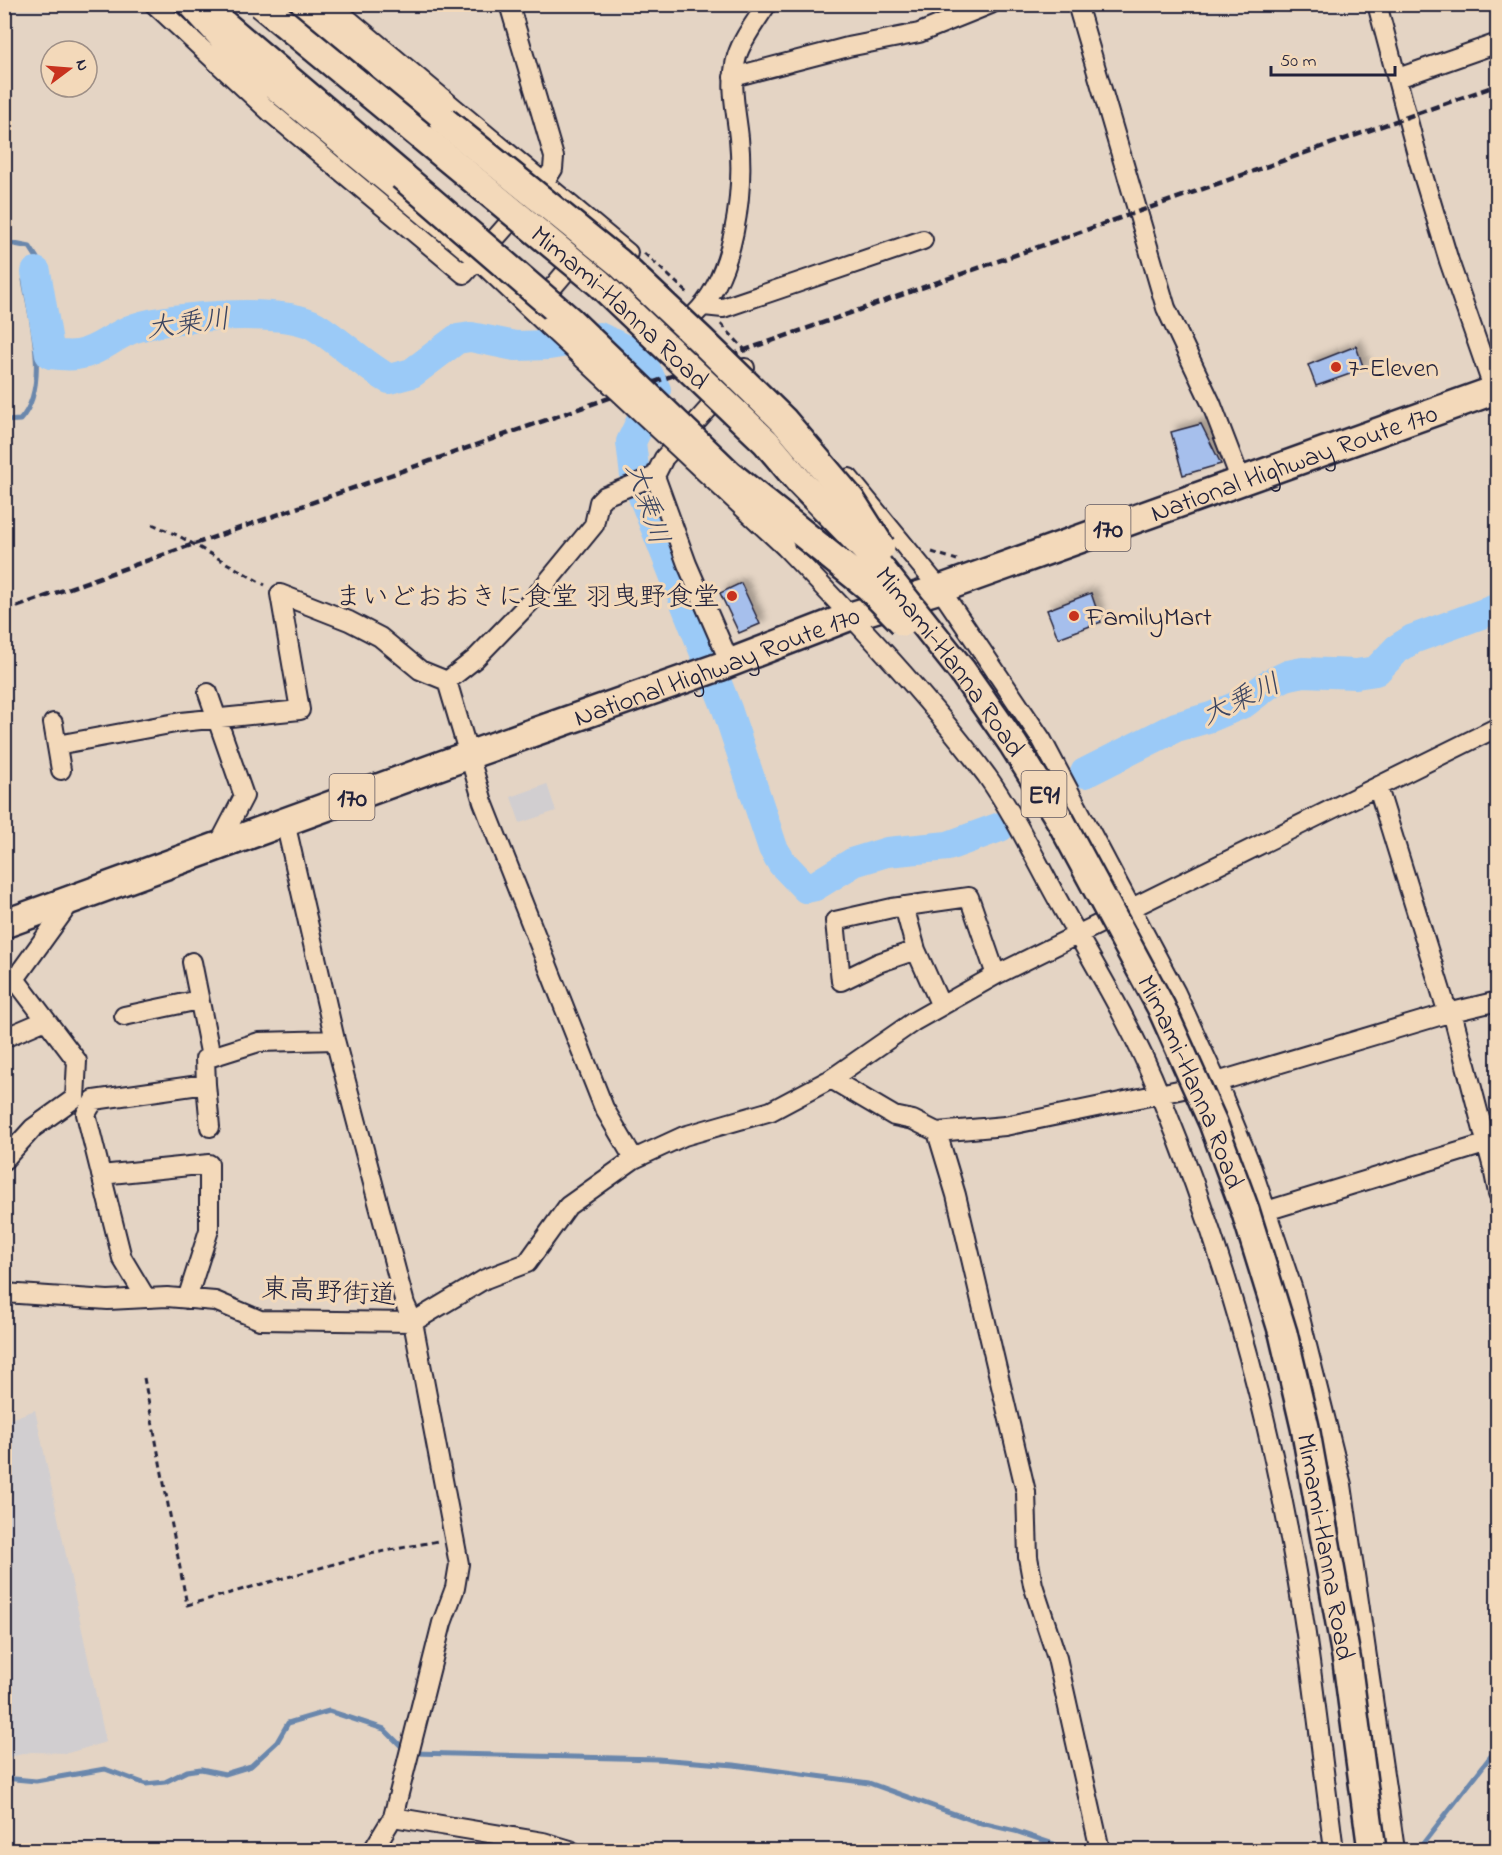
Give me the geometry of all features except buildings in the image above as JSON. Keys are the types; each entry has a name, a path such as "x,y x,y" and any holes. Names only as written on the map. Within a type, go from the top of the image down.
{"highway":[{"path":"200,4 569,320 729,474 891,608 952,680 1059,818"},
{"name":"Mimami-Hanna Road","path":"261,4 599,283 766,442 799,481 864,548 962,671 1013,744 1059,818 1161,1007 1212,1123 1245,1210 1283,1332 1305,1427 1347,1662 1372,1851"},
{"name":"Mimami-Hanna Road","path":"280,4 605,274 748,411 881,547 976,663 1051,780 1170,999 1223,1121 1294,1330 1336,1514 1383,1851"},
{"path":"305,4 444,121 618,262 700,339 784,421 851,500 881,547"},
{"name":"National Highway Route 170","path":"4,924 716,668 851,616 940,589 1496,393"}],"street":[{"path":"154,4 270,112 464,274 553,170 554,157 509,4"},
{"path":"186,4 238,62 477,259 785,547 851,616 951,729 990,780 1123,1016 1160,1094 1214,1240 1256,1378 1293,1553 1314,1682 1335,1851"},
{"path":"330,4 699,311 867,499 940,589 1042,740 1176,993 1217,1082 1250,1163 1299,1312 1342,1485 1395,1851"},
{"path":"699,311 714,291 732,245 740,180 739,138 732,94 733,77 737,54 766,4"},
{"path":"733,77 848,47 919,33 991,4"},
{"path":"1077,4 1166,308 1220,423 1241,481"},
{"path":"1377,4 1419,162 1446,250 1496,393"},
{"path":"1398,78 1497,43"},
{"path":"532,311 601,230"},
{"path":"699,311 723,308 923,240"},
{"path":"447,681 475,659 535,597 594,525 599,502 604,496 643,481 747,367"},
{"path":"643,481 687,564 716,668"},
{"path":"280,594 349,621 381,637 420,670 447,681"},
{"path":"57,745 181,722 300,710 280,594"},
{"path":"447,681 483,802 604,1108 634,1159"},
{"path":"208,693 244,796 218,846"},
{"path":"53,723 61,770"},
{"name":"東高野街道","path":"4,1293 108,1300 147,1298 215,1301 260,1320 413,1322 485,1279 527,1263 568,1206 634,1159 684,1137 771,1111 831,1079 913,1022 996,975 1322,812 1378,788 1497,727"},
{"path":"1378,788 1445,1004 1452,1012 1492,1141 1497,1193"},
{"path":"285,822 335,1040 405,1304 413,1322 459,1564 455,1588 442,1623 393,1816 373,1851"},
{"path":"916,950 878,963 841,981 835,921 904,906 969,897 996,975"},
{"path":"4,1160 33,1128 75,1098 77,1061 46,1020 10,982 73,899"},
{"path":"904,906 916,950 940,1006"},
{"path":"192,962 211,1057"},
{"path":"124,1016 200,1000"},
{"path":"831,1079 894,1116 913,1120 937,1132 1005,1126 1217,1082 1452,1012 1497,1001"},
{"path":"4,1038 46,1020"},
{"path":"210,1127 206,1059 259,1042 335,1040"},
{"path":"147,1298 122,1258 86,1114 94,1100 206,1084"},
{"path":"937,1132 956,1196 1026,1492 1029,1557 1033,1585 1057,1658 1100,1851"},
{"path":"1266,1211 1492,1141"},
{"path":"101,1175 209,1164 209,1230 187,1299"},
{"path":"393,1816 543,1842 570,1851"}],"path":[{"path":"152,524 179,536 280,594"},
{"path":"144,1378 187,1605 370,1554 454,1538"}],"shaded area":[{"path":"547,784 556,811 520,823 511,797"},
{"path":"35,1410 106,1742 68,1753 31,1752 5,1758 5,1421"}],"waterway":[{"path":"4,242 30,247 37,258 36,272 24,280 36,353 34,390 29,406 20,420 4,421"},
{"name":"大乗川","path":"36,272 50,354 85,353 128,331 152,324 199,317 253,315 299,320 315,326 389,379 412,373 457,339 471,337 515,346 549,345 599,337 639,356 656,390 631,442 635,476 727,709 773,848 782,863 806,888 815,886 854,862 887,852 948,846 1000,827"},
{"name":"大乗川","path":"1085,773 1176,727 1211,717 1244,703 1269,684 1288,675 1303,672 1356,674 1376,671 1397,649 1413,639 1498,608"},
{"path":"4,1778 36,1781 105,1769 146,1784 165,1782 187,1771 201,1769 225,1774 251,1766 277,1742 288,1723 329,1711 384,1729 405,1750"},
{"path":"1418,1850 1498,1747"},
{"path":"413,1753 658,1759 734,1765 869,1783 977,1822 1054,1844 1062,1850"}],"railway":[{"path":"4,611 1498,85"}],"place":[{"name":"7-Eleven","path":"1336,367"},
{"name":"まいどおおきに食堂 羽曳野食堂","path":"732,596"},
{"name":"FamilyMart","path":"1074,616"}]}
